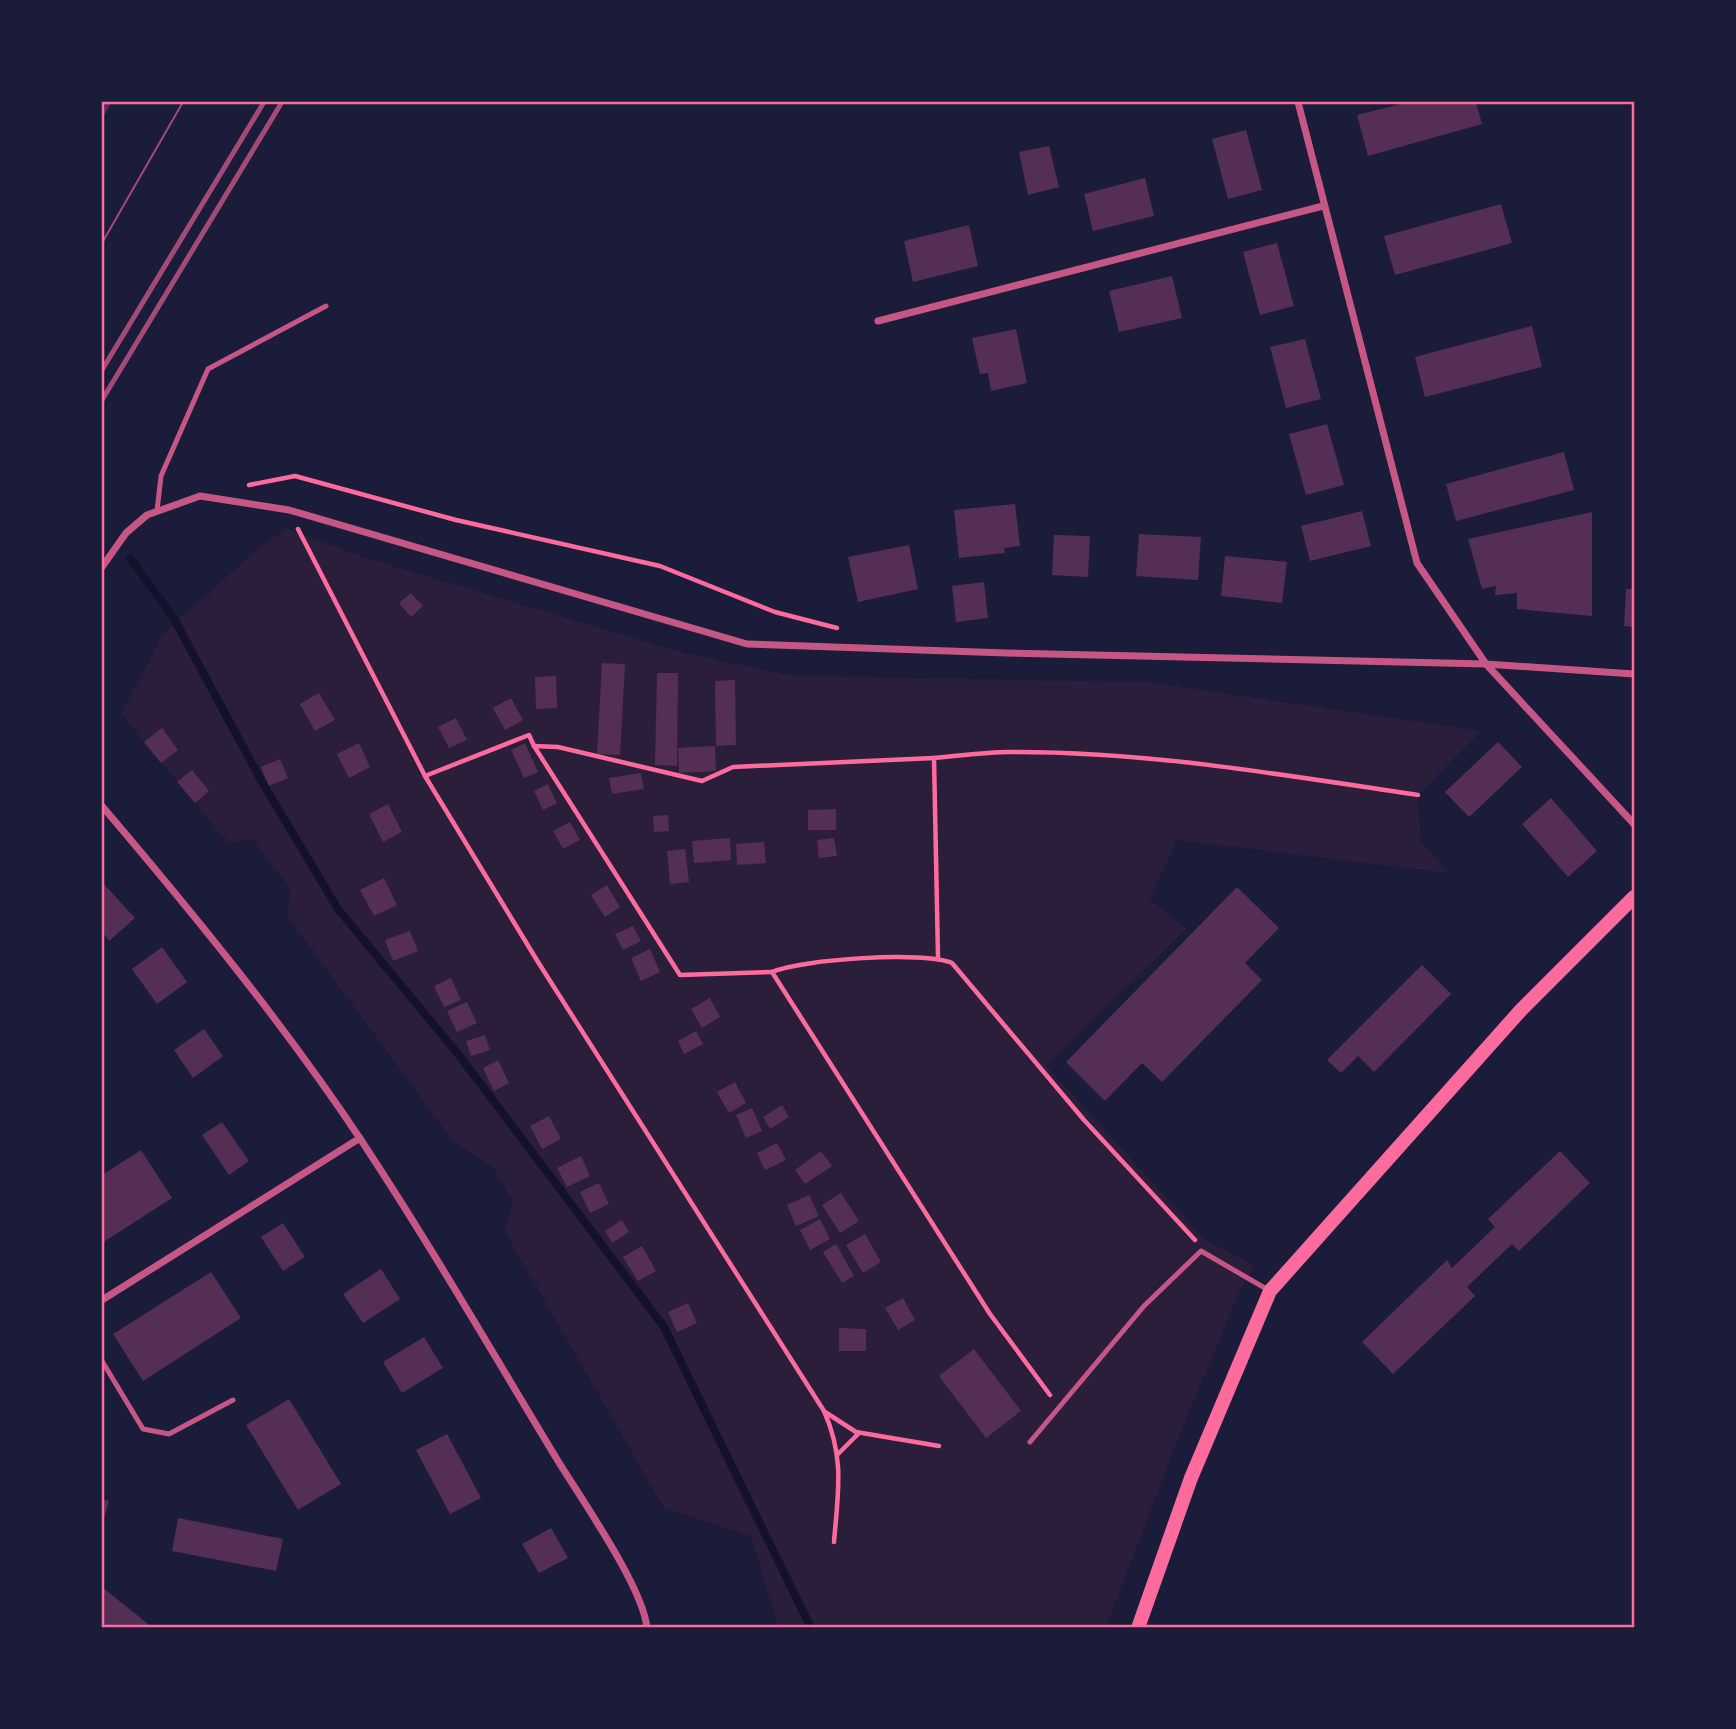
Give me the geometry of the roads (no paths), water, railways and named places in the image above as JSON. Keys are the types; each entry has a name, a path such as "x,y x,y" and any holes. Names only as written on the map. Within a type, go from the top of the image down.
{"main road":[{"path":"1138,1628 1191,1478 1270,1291 1521,1010 1634,897"}],"street":[{"path":"1298,102 1417,563 1486,664 1634,824"},
{"path":"878,321 1324,205"},
{"path":"102,566 126,533 157,511 201,496 289,510 747,644 1486,664 1634,674"},
{"path":"102,806 201,922 360,1139 617,1560 645,1609 647,1628"},
{"path":"102,1300 360,1139"}],"lane":[{"path":"157,511 161,476 208,369 326,306"},
{"path":"1030,1442 1144,1306 1200,1251 1270,1291"},
{"path":"102,1361 143,1429 169,1434 233,1400"}],"waterway":[{"path":"130,558 173,617 262,782 338,909 458,1054 664,1327 811,1628"}],"tram line":[{"path":"102,243 183,102"}],"railway":[{"path":"102,370 264,102"},
{"path":"102,400 282,102"}]}
